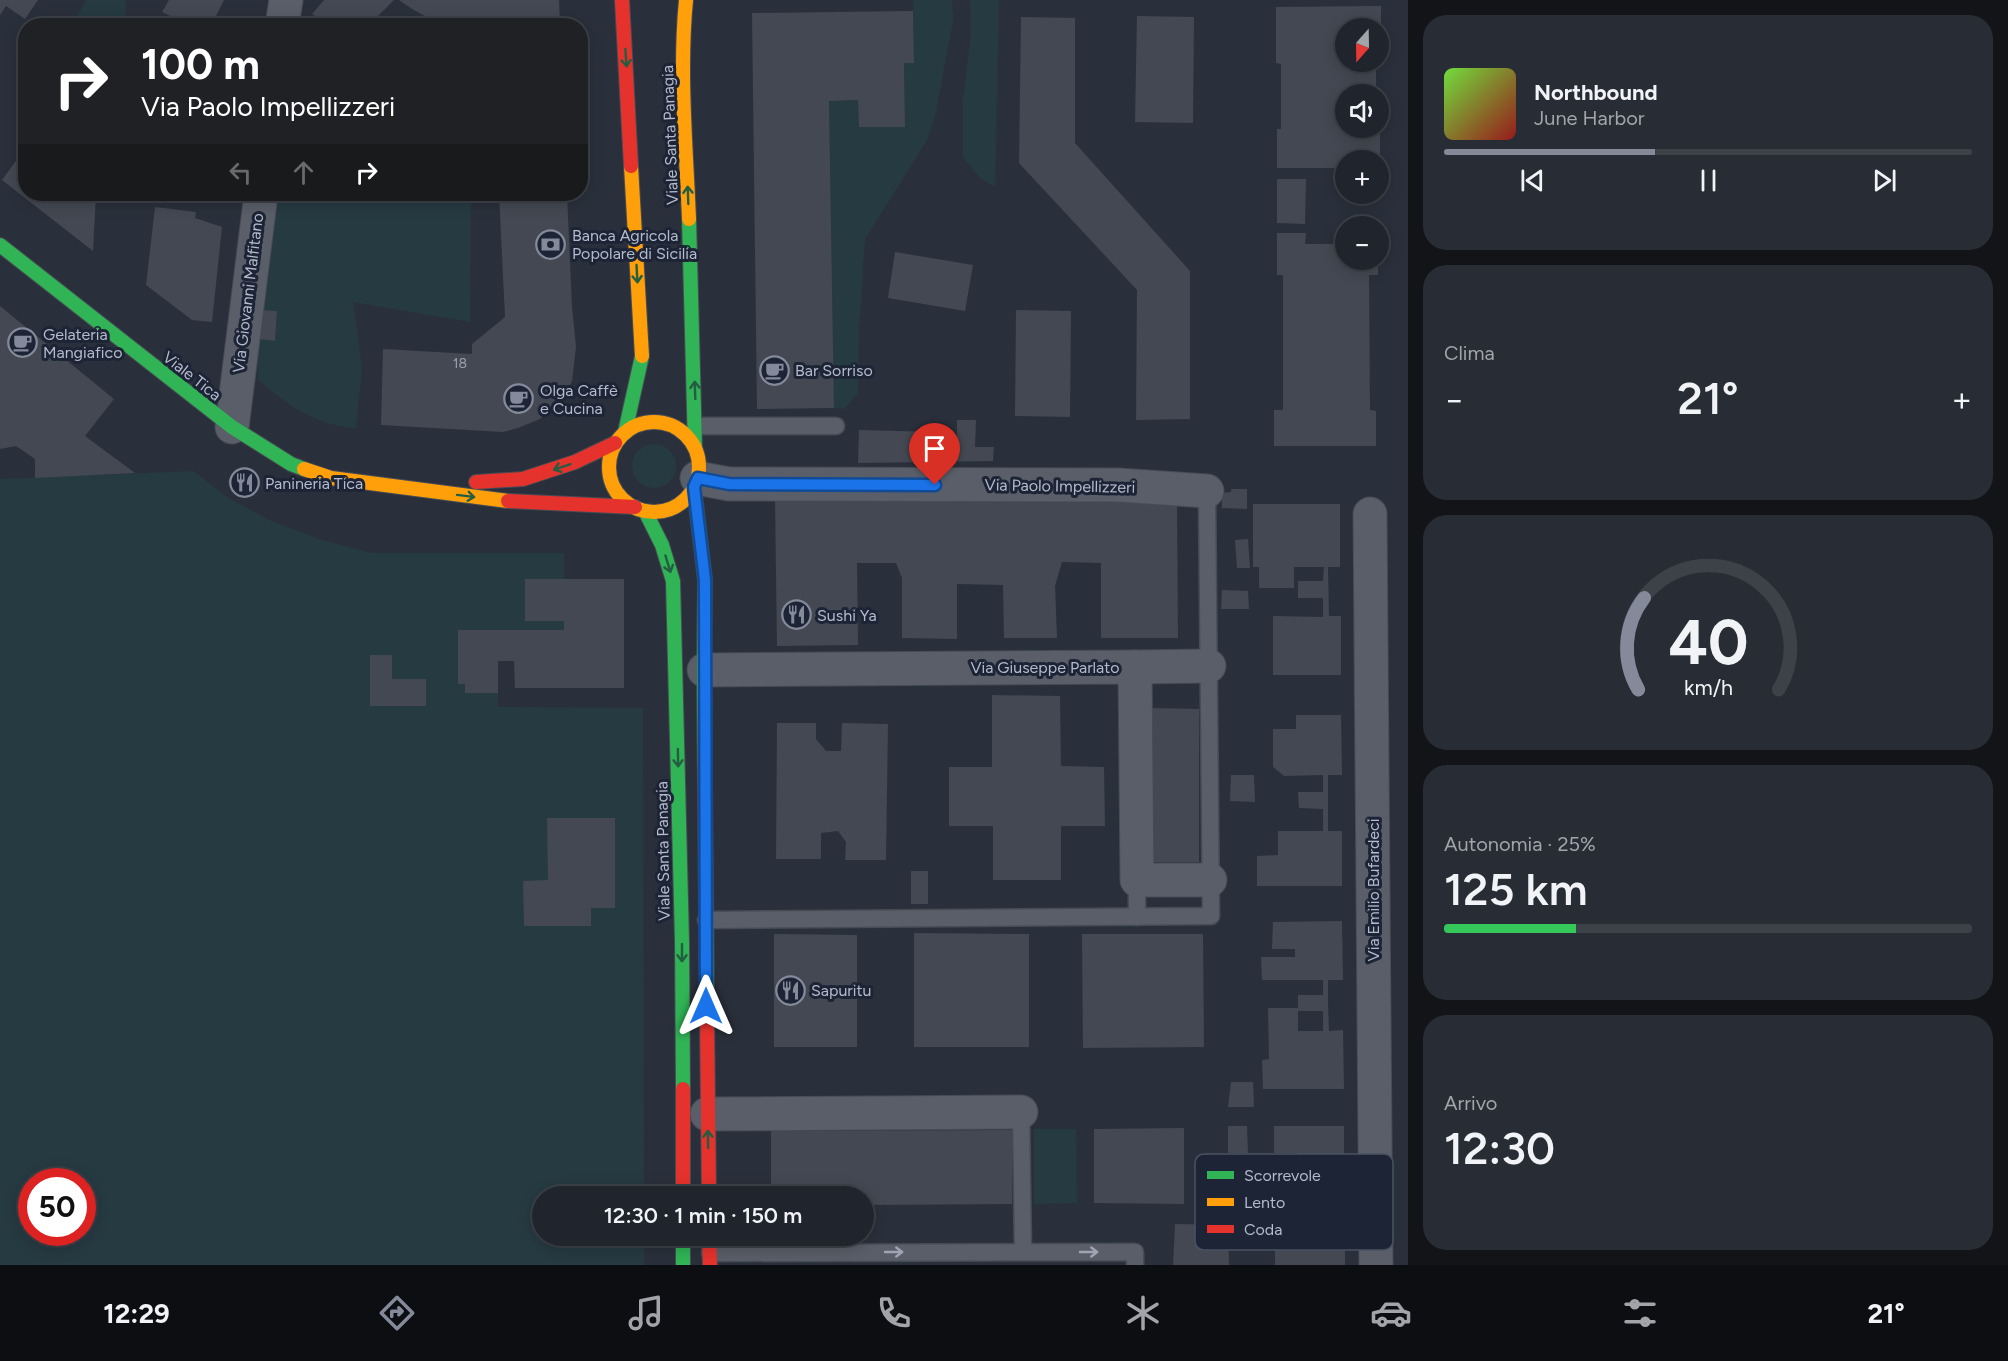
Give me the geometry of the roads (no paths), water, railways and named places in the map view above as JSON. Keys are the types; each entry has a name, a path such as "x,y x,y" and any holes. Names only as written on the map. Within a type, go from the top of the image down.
{"main road":[{"path":"622,0 642,357 625,432"},
{"name":"Viale Santa Panagia","path":"686,0 683,65 696,471 705,580 709,1186"},
{"name":"Viale Tica","path":"0,245 232,428 291,464 331,478 387,486"},
{"path":"387,486 524,503 640,509 664,510 682,501 696,471 688,438 669,424 646,422 635,426 625,432 615,443 610,455 609,469 618,494 628,503 640,509"},
{"path":"387,486 523,479 575,462 615,443"},
{"name":"Viale Santa Panagia","path":"640,509 662,545 673,581 682,941 683,1186"},
{"path":"683,1246 683,1265"}],"street":[{"path":"283,18 286,0"},
{"name":"Via Giovanni Malfitano","path":"232,428 260,201"},
{"name":"Via Paolo Impellizzeri","path":"696,471 729,484 1118,485 1207,490"},
{"name":"Via Emilio Bufardeci","path":"1370,514 1375,1154"},
{"path":"1135,667 1209,666"},
{"name":"Via Giuseppe Parlato","path":"704,670 1135,667 1137,880"},
{"path":"1137,880 1210,880"},
{"path":"707,1114 1022,1112"},
{"name":"Via Emilio Bufardeci","path":"1376,1250 1376,1265"}],"lane":[{"path":"696,426 837,426"},
{"path":"706,920 1211,916 1207,490"},
{"path":"1137,880 1137,917"},
{"path":"1022,1112 1023,1252"},
{"path":"710,1259 1023,1252 1135,1252 1135,1265"}],"place":[{"name":"Banca Agricola Popolare di Sicilia","path":"551,244"},
{"name":"Gelateria Mangiafico","path":"22,343"},
{"name":"Bar Sorriso","path":"774,370"},
{"name":"Olga Caffè e Cucina","path":"519,399"},
{"name":"Panineria Tica","path":"244,483"},
{"name":"Sushi Ya","path":"796,615"},
{"name":"Sapuritu","path":"790,990"}]}
